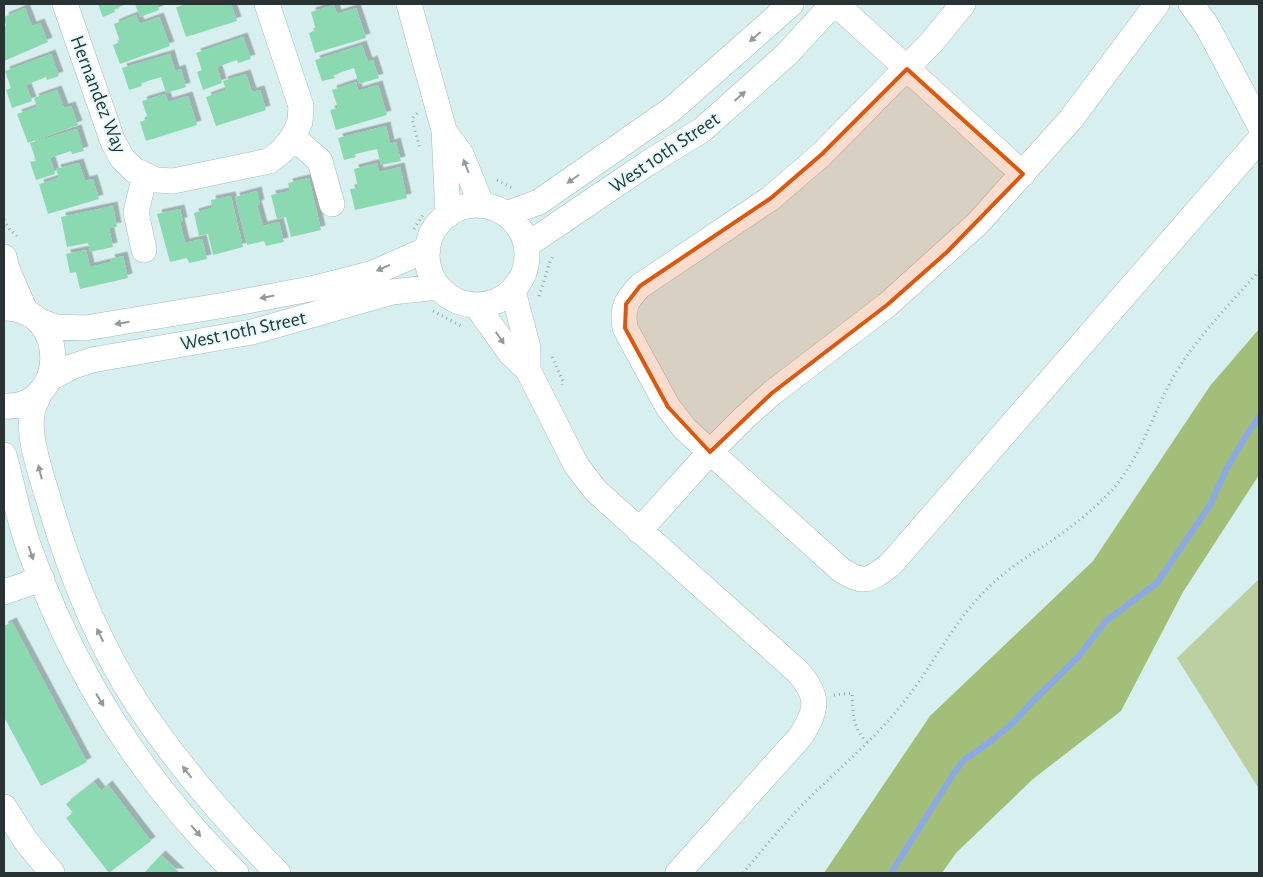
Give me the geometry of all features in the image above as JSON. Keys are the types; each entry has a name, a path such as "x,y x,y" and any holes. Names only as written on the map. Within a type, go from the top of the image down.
{"street":[{"name":"Hernandez Way","path":"66,4 113,142 122,158 134,170 145,176"},
{"path":"144,250 136,212 145,176 156,180 173,181 269,161 282,151 293,137 300,122 301,106 267,4"},
{"path":"409,4 444,130 461,154 482,206"},
{"name":"West 10th Street","path":"506,214 539,202 671,110 791,4"},
{"path":"834,4 1023,174"},
{"name":"West 10th Street","path":"526,245 648,163 702,130 786,55 834,4"},
{"path":"963,4 931,43 822,154 778,192 674,265 640,286 631,295 623,315 625,328 668,407 685,429 841,570 855,578 866,579 878,575 891,564 1259,140"},
{"path":"639,531 710,452 745,417 772,393 887,305 978,223 1071,119 1157,4"},
{"path":"1191,4 1207,26 1259,124"},
{"path":"437,212 474,206 490,207 506,214 515,222 522,233 526,245 527,261 522,277 513,291 499,301 483,305 467,304 451,298 433,298 432,275 419,242 433,232 443,219 437,212 444,130"},
{"path":"293,137 320,161 332,204"},
{"name":"West 10th Street","path":"23,314 56,327 85,328 231,304 315,288 373,273 419,242"},
{"path":"13,252 7,269 23,314 48,334 53,348 54,364 33,410 31,427 40,472 72,571 114,663 137,703 166,745 220,813 278,873"},
{"path":"513,291 528,348 528,370"},
{"name":"West 10th Street","path":"4,406 10,407 27,402 45,385 71,367 92,360 252,332 392,292 433,298"},
{"path":"476,305 511,354 528,370 576,465 596,491 797,671 807,682 814,697 815,711 800,738 678,873"},
{"path":"4,455 30,552 60,622 93,690 133,752 174,807 211,849 236,873"},
{"path":"4,592 42,579"},
{"path":"4,807 26,841 52,873"}],"path":[{"path":"412,119 422,157"},
{"path":"495,178 502,184 516,188"},
{"path":"419,242 416,226 437,212"},
{"path":"4,220 10,230 19,238 13,252"},
{"path":"537,300 550,262 558,251"},
{"path":"743,873 780,828 867,742 902,704 953,630 988,587 1011,568 1092,511 1113,488 1138,451 1174,376 1189,353 1259,271"},
{"path":"433,298 471,331"},
{"path":"852,693 856,727 859,734 867,742"}],"highlighted area":[{"path":"907,69 1023,174 947,252 887,305 772,393 710,452 668,407 625,328 626,304 640,286 771,198 822,154"}],"green space":[{"path":"1259,329 1259,475 1183,592 1121,711 1033,779 956,853 942,873 824,873 930,716 1093,561 1210,386"},
{"path":"1259,579 1259,789 1177,658"}],"building":[{"path":"98,4 127,4 114,9 115,12 103,17"},
{"path":"135,4 157,4 159,10 140,17"},
{"path":"188,4 231,4 237,21 186,37 176,7"},
{"path":"334,5 337,14 356,8 366,38 315,53 309,33 316,30 311,12"},
{"path":"25,8 32,26 40,23 48,42 4,61 4,27 6,26 4,17"},
{"path":"136,15 140,24 159,17 170,46 120,64 113,45 120,42 114,24"},
{"path":"243,37 251,59 238,63 237,60 217,67 222,83 203,90 197,72 202,70 196,53"},
{"path":"362,45 368,62 373,60 379,78 359,84 354,68 333,75 335,78 322,81 315,60"},
{"path":"51,54 59,76 47,80 46,77 26,85 32,101 12,108 6,90 11,88 5,71"},
{"path":"170,54 175,71 181,69 186,87 166,93 161,77 141,83 142,86 129,90 122,68"},
{"path":"246,74 252,92 260,90 266,110 216,126 206,97 226,90 223,81"},
{"path":"356,82 358,91 378,85 387,115 336,130 330,110 338,108 332,90"},
{"path":"57,90 64,108 71,106 78,125 28,143 17,114 37,107 34,98"},
{"path":"165,94 168,102 188,96 197,125 146,141 140,122 148,119 142,101"},
{"path":"386,126 390,144 396,142 401,161 381,165 377,149 355,154 356,157 344,160 338,138"},
{"path":"77,129 84,151 72,154 71,151 50,158 55,174 36,180 30,162 36,161 30,143"},
{"path":"79,163 85,181 93,179 99,199 48,214 39,184 59,178 56,169"},
{"path":"377,163 379,172 400,167 407,198 355,210 350,189 358,188 354,169"},
{"path":"309,178 321,230 291,237 286,217 277,219 271,195 290,191 288,183"},
{"path":"257,191 260,204 257,205 263,226 279,222 284,242 266,246 264,241 247,245 235,197"},
{"path":"231,196 243,247 213,255 208,234 199,236 194,213 212,208 211,200"},
{"path":"113,206 117,227 109,228 113,247 90,252 88,243 67,247 61,217"},
{"path":"180,209 183,222 180,222 185,243 202,239 207,259 189,263 187,258 170,262 157,214"},
{"path":"86,250 90,267 111,262 110,259 123,256 128,278 80,289 76,272 70,273 66,254"},
{"path":"12,622 87,762 41,786 4,717 4,626"},
{"path":"94,782 101,791 108,785 151,841 109,873 66,818 73,813 66,804"},
{"path":"161,855 180,873 144,873"}],"waterway":[{"path":"891,873 963,761 1014,722 1078,657 1106,621 1157,583 1210,505 1226,470 1259,417"}]}
